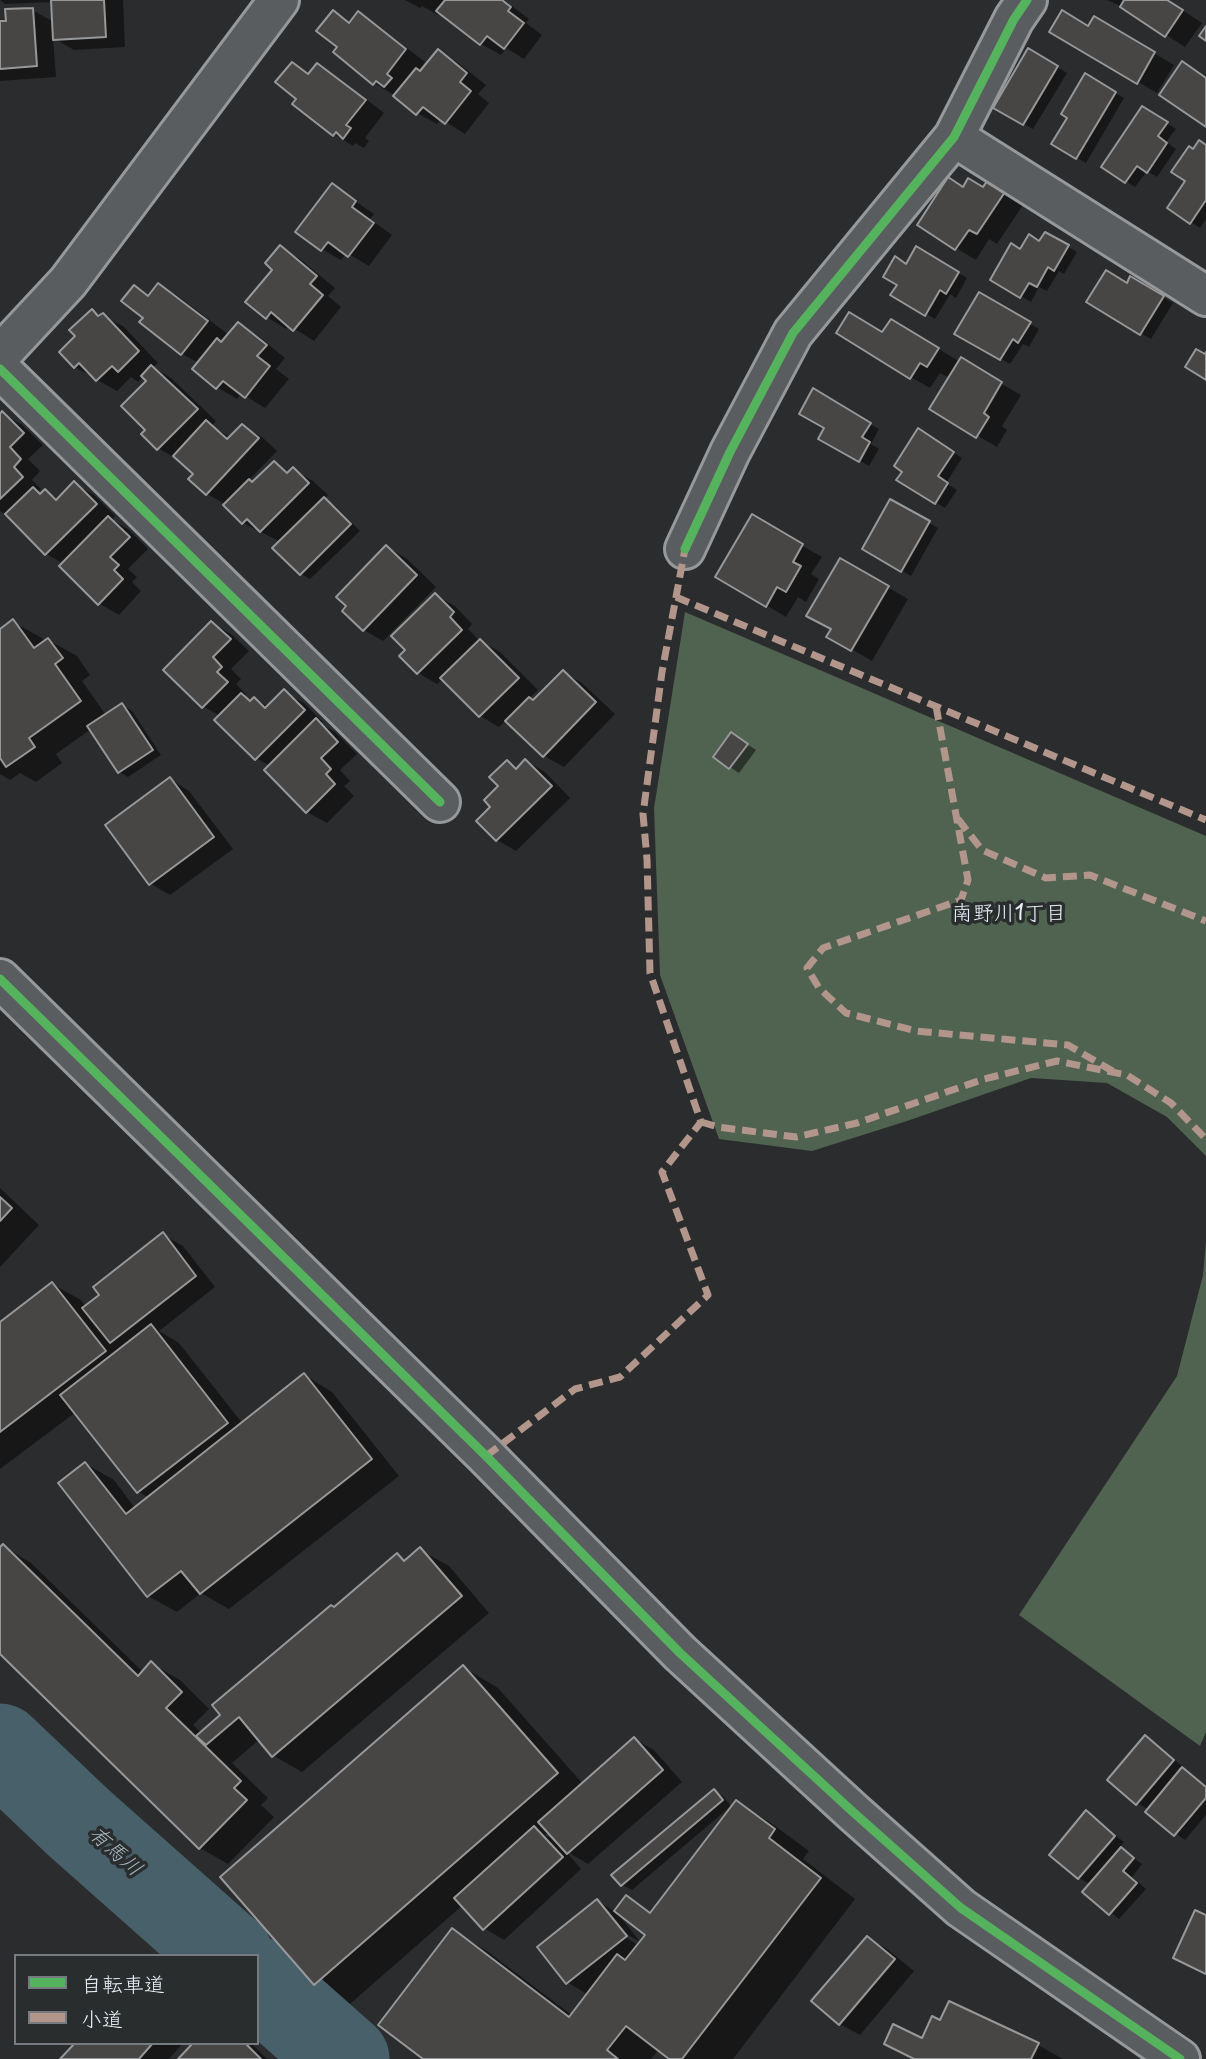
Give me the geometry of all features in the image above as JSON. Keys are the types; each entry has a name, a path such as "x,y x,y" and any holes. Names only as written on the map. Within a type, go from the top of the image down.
{"street":[{"path":"0,355 68,282 279,0"},
{"path":"685,549 730,452 793,333 954,137 1014,19 1027,0"},
{"path":"954,137 1206,296"},
{"path":"0,369 440,802"},
{"path":"0,979 486,1456 680,1653 961,1908 1180,2059"}],"green space":[{"path":"685,612 1206,836 1206,1156 1167,1117 1107,1083 1031,1078 812,1151 719,1139 660,975 654,808"},
{"path":"1206,1241 1206,1732 1200,1746 1019,1615 1177,1376 1203,1275"}],"building":[{"path":"51,0 104,0 106,37 53,40"},
{"path":"445,0 502,0 511,7 508,11 524,23 504,49 487,36 480,45 436,11"},
{"path":"1124,0 1167,0 1183,10 1165,37 1120,7"},
{"path":"33,8 37,66 0,69 0,21 6,21 5,9"},
{"path":"333,10 349,23 358,11 406,49 387,74 392,78 384,87 376,81 373,85 333,52 337,47 316,31"},
{"path":"1062,10 1088,26 1094,16 1155,52 1137,84 1049,32"},
{"path":"1206,26 1206,41 1199,36"},
{"path":"1028,48 1058,66 1023,125 993,108"},
{"path":"438,49 467,73 460,82 471,91 445,124 423,107 416,115 393,96 416,68 420,71"},
{"path":"1182,61 1206,78 1206,127 1159,95"},
{"path":"292,62 308,74 317,63 366,100 346,125 351,128 343,139 336,132 333,136 292,104 296,99 275,82"},
{"path":"1085,73 1116,92 1076,159 1051,144 1067,118 1061,114"},
{"path":"1142,106 1168,122 1158,136 1167,143 1147,173 1137,166 1125,183 1101,167"},
{"path":"1199,140 1206,145 1206,200 1190,224 1167,208 1185,181 1171,172 1189,146 1193,149"},
{"path":"948,177 963,187 968,178 983,187 987,181 1005,192 977,234 969,230 955,250 917,225"},
{"path":"332,183 356,201 352,207 374,223 348,257 328,242 321,251 295,232"},
{"path":"1045,232 1069,245 1054,271 1048,267 1037,287 1029,283 1020,298 990,280 1011,243 1020,249 1029,234 1039,241"},
{"path":"280,245 317,276 310,284 323,295 293,331 271,312 266,319 245,302 272,270 265,263"},
{"path":"916,246 959,272 946,294 940,290 925,316 890,295 897,285 883,277 895,256 906,264"},
{"path":"1106,270 1127,283 1130,276 1164,296 1140,335 1086,302"},
{"path":"158,283 208,321 181,355 139,322 143,318 121,301 134,285 148,296"},
{"path":"979,292 1031,322 1018,343 1013,339 1000,360 954,334"},
{"path":"92,309 98,316 103,313 139,351 118,372 112,366 96,381 79,363 74,368 59,352 75,336 69,330"},
{"path":"849,312 882,332 891,319 939,348 927,367 920,363 910,379 836,333"},
{"path":"238,322 267,345 257,356 270,366 245,398 223,381 216,389 192,369 217,338 221,342"},
{"path":"1196,349 1205,354 1206,352 1206,380 1185,367"},
{"path":"961,357 1002,382 984,413 989,417 976,438 929,409"},
{"path":"151,365 198,409 157,450 141,434 145,430 121,406 146,381 141,376"},
{"path":"813,388 871,423 862,437 870,442 859,462 818,439 824,428 799,414"},
{"path":"2,411 24,433 10,447 21,459 14,467 23,477 0,499 0,414"},
{"path":"206,420 227,439 242,424 259,438 206,495 188,479 193,474 173,456"},
{"path":"918,428 954,452 938,476 948,483 935,504 896,480 902,472 894,466"},
{"path":"274,461 287,473 293,467 309,483 260,532 247,519 242,524 223,505 249,479 252,482"},
{"path":"74,481 97,504 45,555 5,514 33,487 40,494 45,489 56,500"},
{"path":"324,497 351,524 300,575 272,548"},
{"path":"890,499 930,521 901,572 862,549"},
{"path":"752,514 803,544 793,562 801,566 786,592 777,587 766,607 715,577"},
{"path":"108,516 130,537 110,557 119,565 114,570 123,579 98,605 59,566"},
{"path":"386,545 417,575 363,631 342,611 346,606 336,597"},
{"path":"840,558 889,586 851,651 826,637 831,629 806,616"},
{"path":"435,593 454,612 450,617 462,630 417,674 399,656 405,650 391,636"},
{"path":"13,619 34,648 48,638 63,658 55,664 81,701 29,738 35,747 6,767 0,758 0,629"},
{"path":"211,621 231,639 213,657 222,667 217,672 228,682 202,708 163,670"},
{"path":"480,639 519,678 479,717 440,678"},
{"path":"563,670 596,702 543,757 505,721 529,697 533,700"},
{"path":"284,689 305,710 255,760 214,720 241,693 250,701 254,697 265,708"},
{"path":"122,703 153,750 118,773 87,726"},
{"path":"316,718 338,742 321,758 331,769 326,774 335,784 306,813 264,770"},
{"path":"731,732 748,744 729,769 713,757"},
{"path":"525,759 552,786 496,841 476,821 490,807 484,800 498,786 489,777 507,760 516,769"},
{"path":"170,777 214,837 149,885 105,825"},
{"path":"0,1197 12,1208 0,1221"},
{"path":"163,1232 196,1276 110,1343 82,1308 99,1295 93,1287"},
{"path":"52,1282 106,1351 0,1432 0,1322"},
{"path":"151,1324 228,1423 137,1493 60,1395"},
{"path":"304,1373 372,1459 200,1594 181,1571 147,1597 58,1483 85,1462 126,1514"},
{"path":"3,1544 138,1676 151,1661 182,1692 166,1708 241,1781 234,1788 247,1800 199,1849 0,1654 0,1547"},
{"path":"420,1547 462,1596 272,1757 239,1717 206,1745 196,1736 220,1715 212,1705 397,1553 404,1561"},
{"path":"463,1665 558,1773 314,1985 220,1877"},
{"path":"1145,1735 1174,1760 1136,1805 1107,1780"},
{"path":"634,1737 663,1770 567,1854 538,1822"},
{"path":"1182,1767 1206,1787 1206,1798 1174,1836 1145,1812"},
{"path":"714,1789 723,1800 621,1886 611,1875"},
{"path":"736,1800 775,1829 769,1838 821,1878 682,2059 669,2059 626,2026 607,2050 618,2059 423,2059 378,2025 452,1928 569,2017 617,1954 625,1960 645,1935 614,1911 626,1895 650,1913"},
{"path":"1086,1810 1115,1836 1078,1879 1049,1855"},
{"path":"534,1826 563,1857 483,1930 454,1898"},
{"path":"1121,1847 1134,1858 1123,1871 1137,1883 1109,1915 1082,1892"},
{"path":"597,1899 627,1936 566,1984 537,1947"},
{"path":"1195,1910 1206,1915 1206,1974 1173,1958"},
{"path":"867,1936 895,1959 839,2025 811,2001"},
{"path":"949,2001 1039,2043 1031,2059 914,2059 884,2044 893,2024 922,2038 932,2016 940,2020"},
{"path":"73,2045 151,2045 139,2059 60,2059"},
{"path":"191,2045 247,2045 261,2059 178,2059"}],"waterway":[{"name":"有馬川","path":"0,1748 79,1823 227,1954"},
{"name":"有馬川","path":"259,1983 345,2059"}],"marked path":[{"path":"486,1456 575,1389 620,1377 708,1295 662,1172 701,1122 650,973 643,814 662,672 685,549"},
{"path":"676,597 1206,820"},
{"path":"936,706 968,880 961,900 823,948 807,968 819,988 846,1013 916,1031 1068,1045 1114,1072"},
{"path":"958,819 982,850 1046,878 1090,875 1206,921"},
{"path":"701,1122 718,1127 796,1137 857,1123 984,1079 1057,1061 1127,1075 1171,1103 1206,1139"}],"cycle path":[{"path":"685,549 730,452 793,333 954,137 1014,19 1027,0"},
{"path":"0,369 440,802"},
{"path":"0,979 486,1456 680,1653 853,1812 961,1908 1180,2059"}],"district":[{"name":"南野川1丁目","path":"1009,914"}]}
